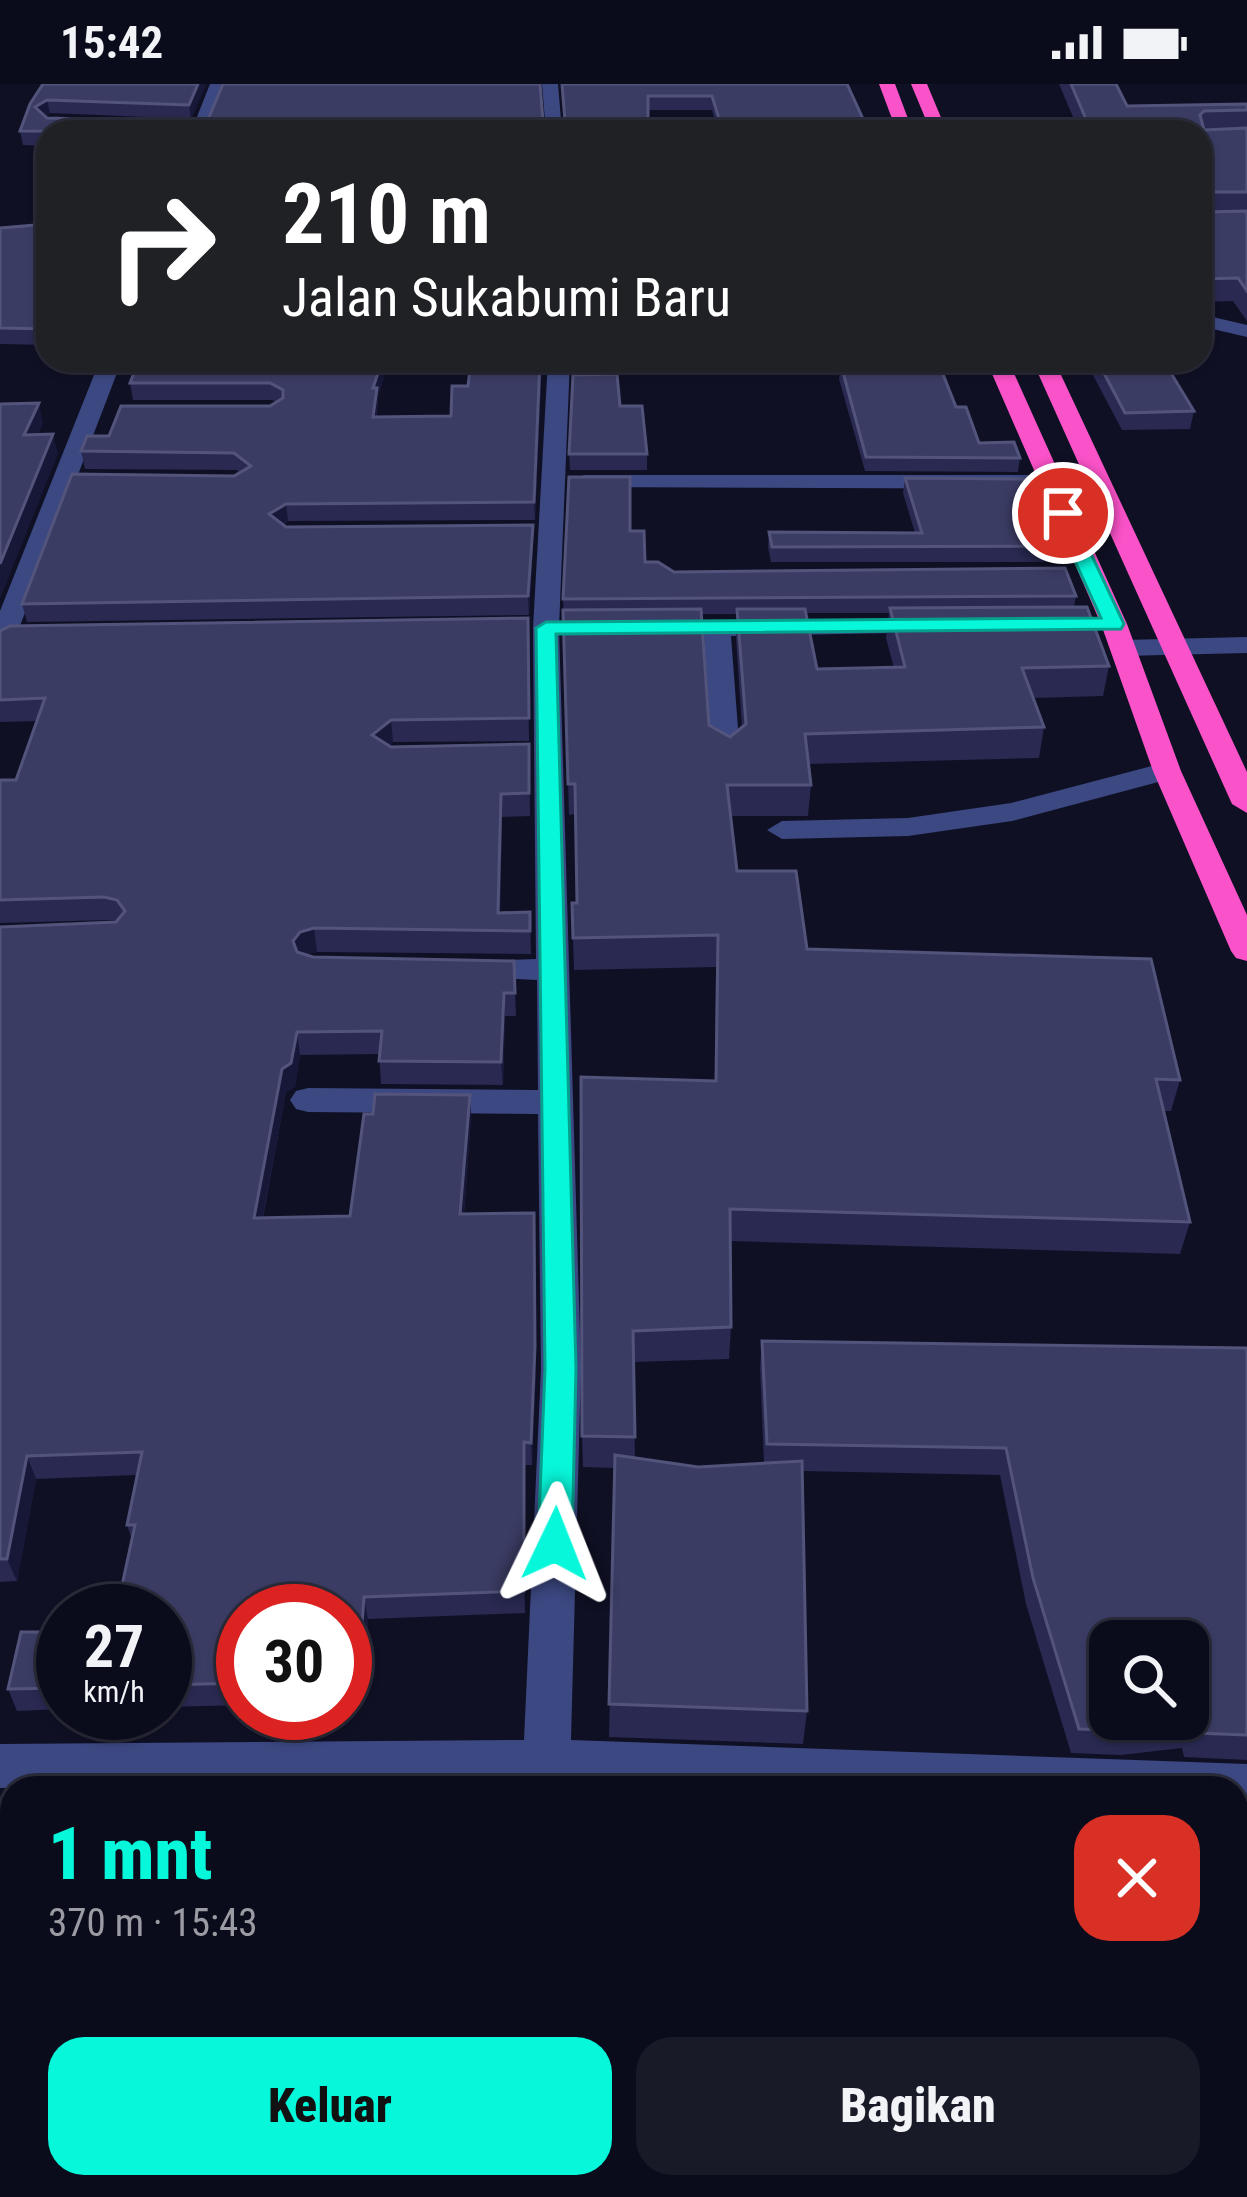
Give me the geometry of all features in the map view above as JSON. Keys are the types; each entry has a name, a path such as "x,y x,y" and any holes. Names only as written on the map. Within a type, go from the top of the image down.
{"highway":[{"path":"887,84 900,120"},
{"path":"919,84 934,120"},
{"path":"1002,372 1049,482 1079,574 1109,632 1247,951"},
{"path":"1049,372 1247,804"}],"street":[{"path":"199,120 218,84"},
{"path":"550,84 553,120"},
{"path":"1212,323 1247,331"},
{"path":"7,637 102,412 109,372"},
{"path":"547,1775 561,1369 556,970 537,754 546,628 538,531 550,482 558,372"},
{"path":"550,482 1049,482"},
{"path":"632,628 974,626"},
{"path":"717,629 726,755"},
{"path":"1109,632 1176,647 1247,645"},
{"path":"782,830 908,827 1012,812 1167,771"},
{"path":"437,968 556,970"},
{"path":"308,1100 555,1102"},
{"path":"0,1766 605,1776"}],"building":[{"path":"43,84 198,84 189,105 47,100 35,107 47,118 127,120 36,120 36,131 20,131"},
{"path":"223,84 540,84 543,120 208,120"},
{"path":"562,84 847,84 864,120 719,120 712,96 648,96 648,120 565,120"},
{"path":"1071,84 1116,84 1127,106 1247,104 1247,110 1204,111 1201,120 1086,120"},
{"path":"1247,128 1247,192 1212,192 1212,130"},
{"path":"1247,211 1247,291 1238,278 1212,279 1212,212"},
{"path":"36,225 36,329 0,328 0,228"},
{"path":"134,372 378,372 373,417 451,416 452,386 468,386 470,372 539,372 534,502 286,504 269,514 286,527 533,525 528,596 22,604 72,474 234,476 251,466 234,453 81,451 87,436 109,436 121,406 270,406 283,398 283,390 270,383 130,383"},
{"path":"843,372 942,372 956,407 966,407 979,443 1014,442 1020,458 866,457"},
{"path":"1103,372 1170,372 1194,411 1125,413"},
{"path":"617,374 620,406 642,406 647,454 569,454 573,375"},
{"path":"39,403 24,435 53,434 0,564 0,404"},
{"path":"569,477 630,477 630,531 644,531 645,562 658,562 674,572 1065,568 1076,596 563,599"},
{"path":"905,478 1029,479 1056,546 772,547 769,532 922,533"},
{"path":"1087,607 1109,666 1022,668 1044,727 805,734 811,785 727,785 737,871 796,871 807,949 1151,959 1180,1080 1156,1079 1190,1222 730,1209 731,1327 633,1331 635,1437 582,1436 581,1077 716,1081 718,935 573,938 575,784 568,784 563,610 701,609 709,725 730,737 746,724 737,609 805,609 817,669 905,667 890,608"},
{"path":"528,618 529,718 391,720 372,735 391,747 529,744 529,793 501,794 498,913 530,912 530,931 314,928 300,932 293,941 297,952 313,957 514,961 515,993 504,993 501,1062 379,1061 382,1031 297,1032 291,1063 282,1069 254,1218 350,1216 364,1114 373,1114 375,1094 470,1095 460,1214 534,1213 535,1346 531,1443 524,1442 524,1591 372,1597 372,1584 216,1584 216,1684 192,1684 192,1584 122,1584 135,1525 127,1525 142,1452 27,1456 7,1559 0,1559 0,927 116,922 125,911 117,900 104,897 0,900 0,780 16,780 45,698 0,700 0,631 10,626"},
{"path":"762,1341 1247,1348 1247,1735 1209,1734 1209,1620 1089,1620 1089,1729 1079,1729 1033,1578 1006,1448 767,1444"},
{"path":"615,1455 698,1467 802,1461 807,1711 609,1704"},
{"path":"21,1632 36,1632 36,1688 8,1689"}],"route":[{"path":"555,1544 561,1369 546,628 1114,624 1063,513"}]}
